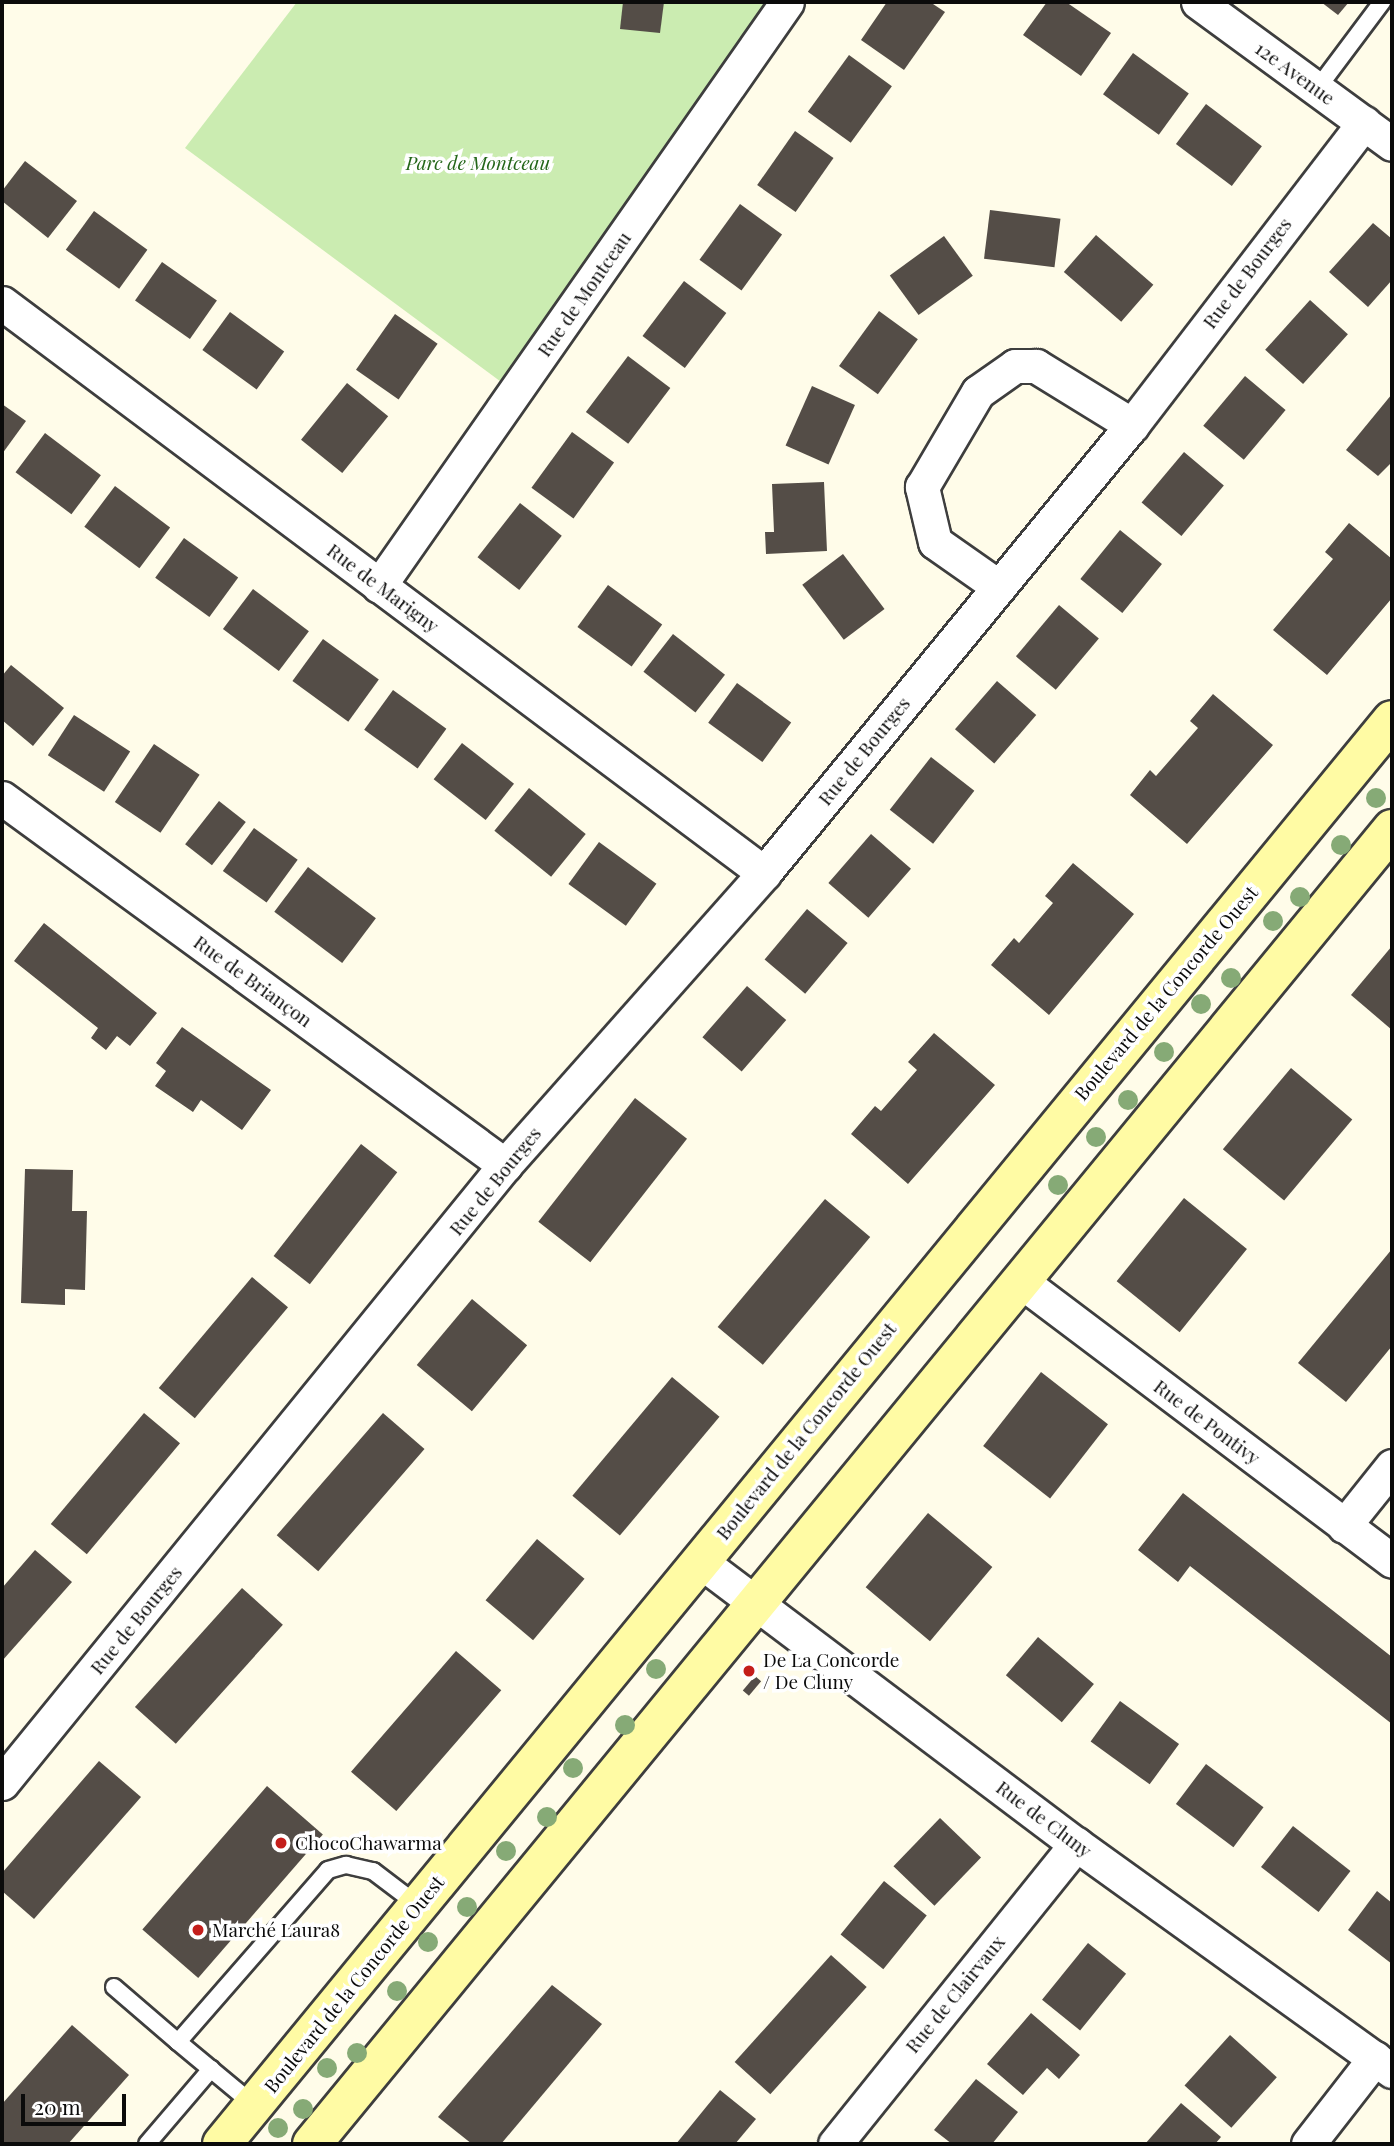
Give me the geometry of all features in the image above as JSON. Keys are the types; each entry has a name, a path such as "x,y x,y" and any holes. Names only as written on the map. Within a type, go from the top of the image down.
{"street":[{"name":"Rue de Montceau","path":"380,586 787,2"},
{"name":"12e Avenue","path":"1198,2 1392,144"},
{"name":"Rue de Bourges","path":"2,1783 505,1165 764,873 1132,425 1364,123"},
{"name":"Rue de Marigny","path":"2,303 764,873"},
{"path":"999,587 935,542 922,487 978,392 1015,366 1037,366 1132,425"},
{"name":"Boulevard de la Concorde Ouest","path":"222,2144 1392,720"},
{"name":"Rue de Briançon","path":"2,798 505,1165"},
{"path":"312,2144 1392,829"},
{"name":"Rue de Pontivy","path":"1022,1282 1392,1562"},
{"path":"1344,1526 1392,1466"},
{"name":"Rue de Cluny","path":"699,1561 1076,1844 1383,2064"},
{"name":"Rue de Clairvaux","path":"835,2144 1076,1844"},
{"path":"1308,2144 1383,2064"}],"lane":[{"path":"1317,89 1385,8"},
{"path":"178,2042 328,1870 346,1865 373,1871 418,1905"},
{"path":"114,1987 254,2105"},
{"path":"147,2144 211,2070"}],"green space":[{"name":"Parc de Montceau","path":"297,2 787,2 516,393 185,148"}],"building":[{"path":"623,2 664,2 660,33 620,29"},
{"path":"887,2 930,2 945,12 904,70 861,40"},
{"path":"1047,2 1066,2 1111,33 1081,76 1023,35"},
{"path":"1321,2 1349,2 1338,15"},
{"path":"1133,53 1189,94 1159,135 1103,94"},
{"path":"849,55 892,86 851,143 808,112"},
{"path":"1206,104 1262,146 1232,186 1176,144"},
{"path":"795,131 834,158 796,212 757,185"},
{"path":"25,161 77,201 48,238 2,201 2,191"},
{"path":"740,204 782,235 742,290 699,260"},
{"path":"990,210 1060,219 1054,267 984,259"},
{"path":"94,211 147,250 119,289 66,250"},
{"path":"1373,223 1392,239 1392,280 1368,307 1329,272"},
{"path":"1096,235 1153,285 1121,322 1064,272"},
{"path":"944,236 973,276 919,315 890,275"},
{"path":"162,262 217,300 190,339 135,301"},
{"path":"684,281 726,313 685,368 642,336"},
{"path":"1310,300 1348,334 1303,384 1265,350"},
{"path":"879,311 918,339 878,394 839,366"},
{"path":"230,312 284,351 257,389 202,350"},
{"path":"395,314 438,344 399,400 356,370"},
{"path":"628,356 670,388 628,444 586,412"},
{"path":"1245,376 1286,410 1244,460 1203,426"},
{"path":"347,383 388,416 342,473 301,440"},
{"path":"812,386 855,405 828,464 786,445"},
{"path":"1392,394 1392,462 1378,476 1346,450"},
{"path":"2,404 26,421 2,454"},
{"path":"572,432 614,463 574,518 531,488"},
{"path":"45,433 101,475 71,514 16,472"},
{"path":"1184,452 1224,485 1181,536 1142,503"},
{"path":"824,482 827,551 766,554 765,532 774,532 772,484"},
{"path":"115,486 170,528 139,568 84,527"},
{"path":"520,503 562,536 519,590 478,557"},
{"path":"1349,523 1392,559 1392,598 1327,675 1273,630 1333,559 1325,552"},
{"path":"1120,530 1162,564 1122,613 1080,579"},
{"path":"184,538 238,577 209,617 155,578"},
{"path":"843,554 885,609 844,640 802,585"},
{"path":"608,585 662,624 632,666 577,627"},
{"path":"253,589 309,631 279,671 223,629"},
{"path":"1059,605 1099,638 1056,690 1016,656"},
{"path":"673,634 725,675 695,712 643,672"},
{"path":"323,639 379,680 348,722 292,681"},
{"path":"11,665 64,708 33,746 2,720 2,676"},
{"path":"997,681 1036,715 994,763 955,729"},
{"path":"737,683 791,722 762,762 708,723"},
{"path":"393,690 446,729 418,768 364,730"},
{"path":"1213,694 1273,745 1187,844 1130,795 1150,770 1156,776 1198,728 1190,721"},
{"path":"74,715 130,751 104,792 48,755"},
{"path":"462,743 514,784 486,820 434,779"},
{"path":"154,744 200,775 160,833 115,802"},
{"path":"931,757 974,791 933,844 890,810"},
{"path":"529,788 586,834 551,877 494,831"},
{"path":"219,801 246,822 212,865 185,844"},
{"path":"254,828 298,860 267,903 223,871"},
{"path":"871,834 911,869 868,918 828,883"},
{"path":"599,842 656,884 626,926 568,884"},
{"path":"1073,863 1134,914 1049,1015 991,965 1014,938 1019,943 1053,903 1045,896"},
{"path":"308,867 376,918 342,963 274,912"},
{"path":"807,909 848,943 805,994 765,960"},
{"path":"44,923 157,1013 130,1046 117,1036 106,1050 91,1038 98,1028 14,961"},
{"path":"1392,946 1392,1030 1351,995"},
{"path":"747,986 786,1020 742,1071 702,1037"},
{"path":"182,1027 271,1090 242,1130 201,1100 193,1112 155,1086 166,1071 156,1063"},
{"path":"934,1033 995,1085 908,1184 851,1134 875,1106 881,1111 917,1070 908,1062"},
{"path":"1291,1068 1352,1119 1284,1201 1223,1149"},
{"path":"635,1098 687,1139 590,1262 538,1222"},
{"path":"361,1144 397,1172 310,1284 274,1256"},
{"path":"25,1169 73,1170 72,1211 87,1211 85,1290 65,1289 65,1305 21,1303"},
{"path":"1184,1198 1247,1249 1180,1332 1117,1281"},
{"path":"825,1199 870,1237 763,1365 718,1327"},
{"path":"1392,1249 1392,1346 1346,1402 1298,1363"},
{"path":"252,1277 288,1307 195,1418 159,1388"},
{"path":"472,1299 527,1345 472,1411 417,1365"},
{"path":"1041,1372 1108,1424 1050,1498 983,1446"},
{"path":"672,1377 719,1417 620,1536 572,1496"},
{"path":"144,1413 180,1443 87,1554 51,1524"},
{"path":"383,1413 425,1449 318,1571 277,1535"},
{"path":"1183,1493 1392,1657 1392,1724 1190,1566 1178,1582 1138,1550"},
{"path":"928,1513 992,1567 930,1641 866,1587"},
{"path":"537,1539 584,1579 533,1640 486,1600"},
{"path":"35,1550 72,1582 2,1661 2,1588"},
{"path":"242,1588 283,1625 176,1744 135,1707"},
{"path":"1038,1637 1094,1684 1062,1722 1006,1675"},
{"path":"456,1651 501,1690 396,1811 351,1772"},
{"path":"755,1676 761,1681 749,1696 743,1691"},
{"path":"1120,1701 1179,1744 1150,1784 1091,1741"},
{"path":"99,1761 141,1797 34,1919 2,1891 2,1873"},
{"path":"1206,1764 1264,1807 1233,1847 1176,1804"},
{"path":"267,1786 323,1835 198,1978 142,1929"},
{"path":"940,1818 981,1858 934,1906 893,1866"},
{"path":"1293,1826 1351,1871 1319,1912 1261,1867"},
{"path":"884,1881 927,1916 883,1969 841,1935"},
{"path":"1377,1891 1392,1903 1392,1964 1348,1930"},
{"path":"1088,1943 1126,1974 1080,2031 1042,2000"},
{"path":"831,1955 867,1987 770,2094 735,2062"},
{"path":"552,1985 602,2024 501,2144 472,2144 438,2117"},
{"path":"1031,2013 1080,2055 1059,2079 1047,2068 1023,2095 987,2064"},
{"path":"72,2025 129,2075 68,2144 2,2144 2,2104"},
{"path":"1230,2035 1277,2077 1231,2128 1184,2086"},
{"path":"976,2079 1018,2112 992,2144 952,2144 934,2130"},
{"path":"720,2090 756,2119 735,2144 676,2144"},
{"path":"1181,2103 1221,2137 1215,2144 1145,2144"}],"place":[{"name":"De La Concorde / De Cluny","path":"749,1671"},
{"name":"ChocoChawarma","path":"281,1843"},
{"name":"Marché Laura8","path":"198,1930"}]}
